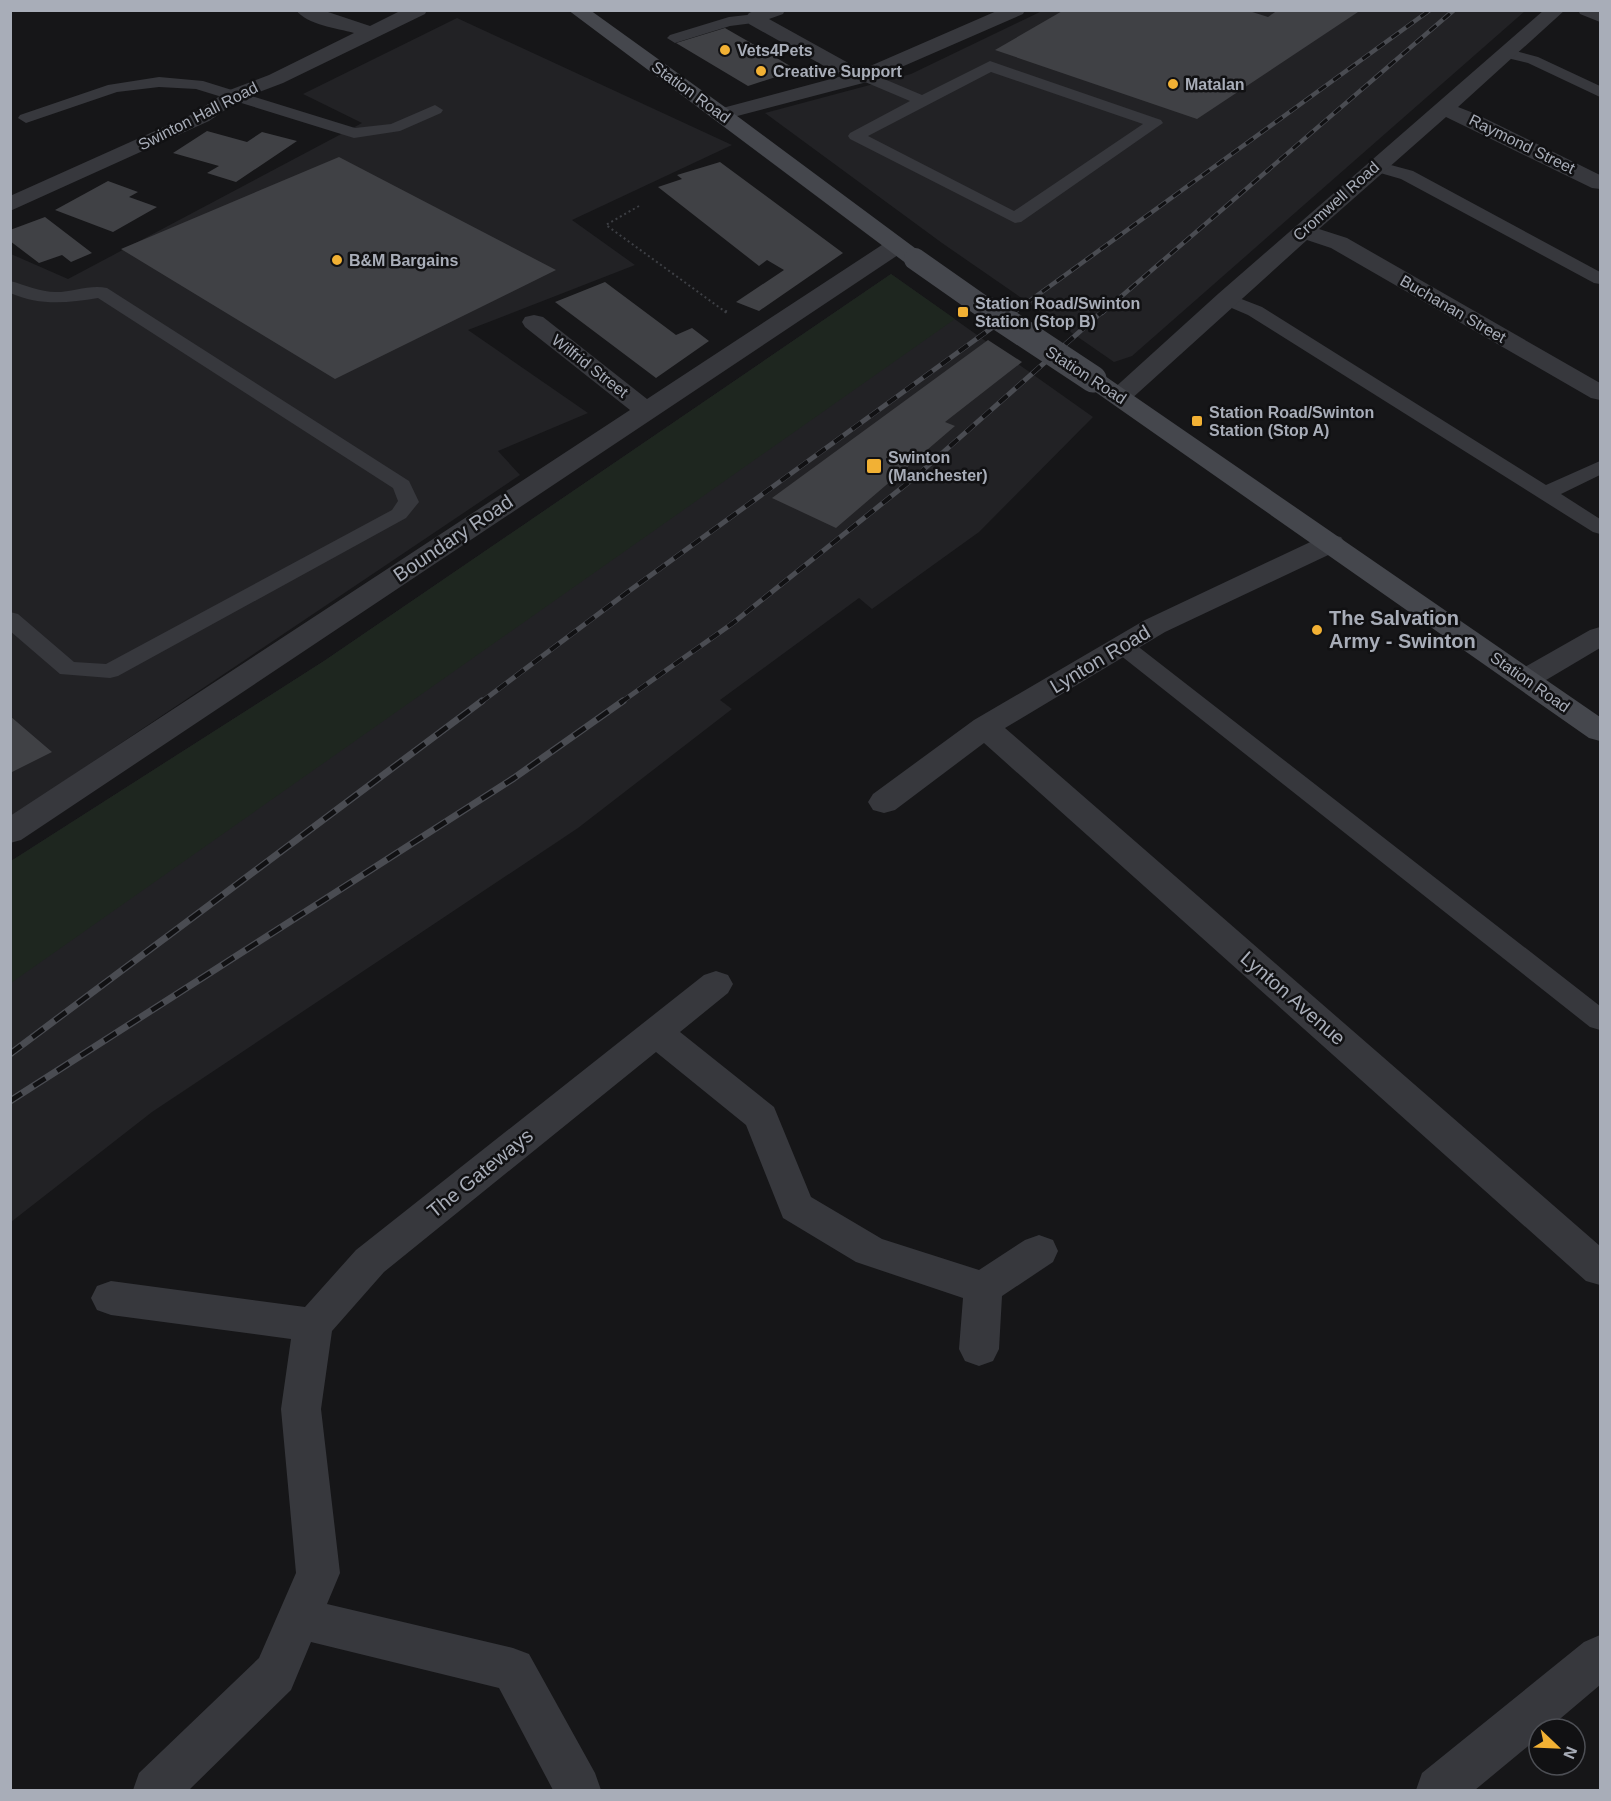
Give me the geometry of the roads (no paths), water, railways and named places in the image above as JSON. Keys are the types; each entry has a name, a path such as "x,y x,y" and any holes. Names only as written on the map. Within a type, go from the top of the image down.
{"main road":[{"name":"Station Road","path":"577,10 722,114 905,252 1029,338 1120,396 1600,731"}],"street":[{"path":"304,10 322,18 374,33"},
{"name":"Swinton Hall Road","path":"10,204 202,117 234,95 276,79 418,10"},
{"path":"756,18 776,10"},
{"path":"722,114 862,77 1016,10"},
{"name":"Cromwell Road","path":"1120,396 1376,166 1508,54 1556,10"},
{"path":"1587,10 1600,16"},
{"path":"756,18 862,77"},
{"name":"Raymond Street","path":"1442,108 1469,118 1600,183"},
{"name":"Buchanan Street","path":"1303,231 1338,243 1600,393"},
{"name":"Boundary Road","path":"10,832 759,336 905,252"},
{"name":"Wilfrid Street","path":"534,322 646,410"},
{"name":"Lynton Road","path":"884,802 985,728 1155,626 1331,543"},
{"path":"1526,679 1600,636"},
{"name":"Lynton Avenue","path":"985,728 1600,1269"},
{"name":"The Gateways","path":"313,1325 370,1262 716,984"},
{"path":"656,1032 761,1117 796,1207 870,1251 983,1288"},
{"path":"983,1288 1039,1251"},
{"path":"980,1349 983,1288"},
{"path":"111,1298 313,1325 301,1409 318,1573 275,1674 156,1791"},
{"path":"298,1618 513,1670 578,1791"},
{"path":"1439,1791 1600,1657"}],"lane":[{"path":"675,38 729,21 756,18"},
{"path":"1508,54 1533,60 1600,92"},
{"path":"862,77 923,101 990,66 1155,123 1015,218 856,136 923,101"},
{"path":"26,118 114,88 159,82 197,84 383,142"},
{"path":"354,133 394,128 435,110"},
{"path":"1376,166 1407,176 1600,279"},
{"path":"10,286 26,294 51,299 101,292 402,485 409,502 399,514 110,671 68,669 10,619"},
{"path":"1226,299 1255,311 1600,528"},
{"path":"1547,493 1600,467"},
{"path":"1123,646 1600,1020"}],"railway":[{"path":"1013,313 1430,10"},
{"path":"1102,313 1454,10"},
{"path":"480,703 629,591 1015,311"},
{"path":"620,703 733,623 914,478 1103,311"},
{"path":"10,1054 482,701"},
{"path":"10,1101 514,778 623,701"}],"place":[{"name":"Vets4Pets","path":"725,50"},
{"name":"Creative Support","path":"761,71"},
{"name":"Matalan","path":"1173,84"},
{"name":"B&M Bargains","path":"337,260"},
{"name":"Station Road/Swinton Station (Stop B)","path":"963,312"},
{"name":"Station Road/Swinton Station (Stop A)","path":"1197,421"},
{"name":"Swinton (Manchester)","path":"874,466"},
{"name":"The Salvation Army - Swinton","path":"1317,630"}]}
